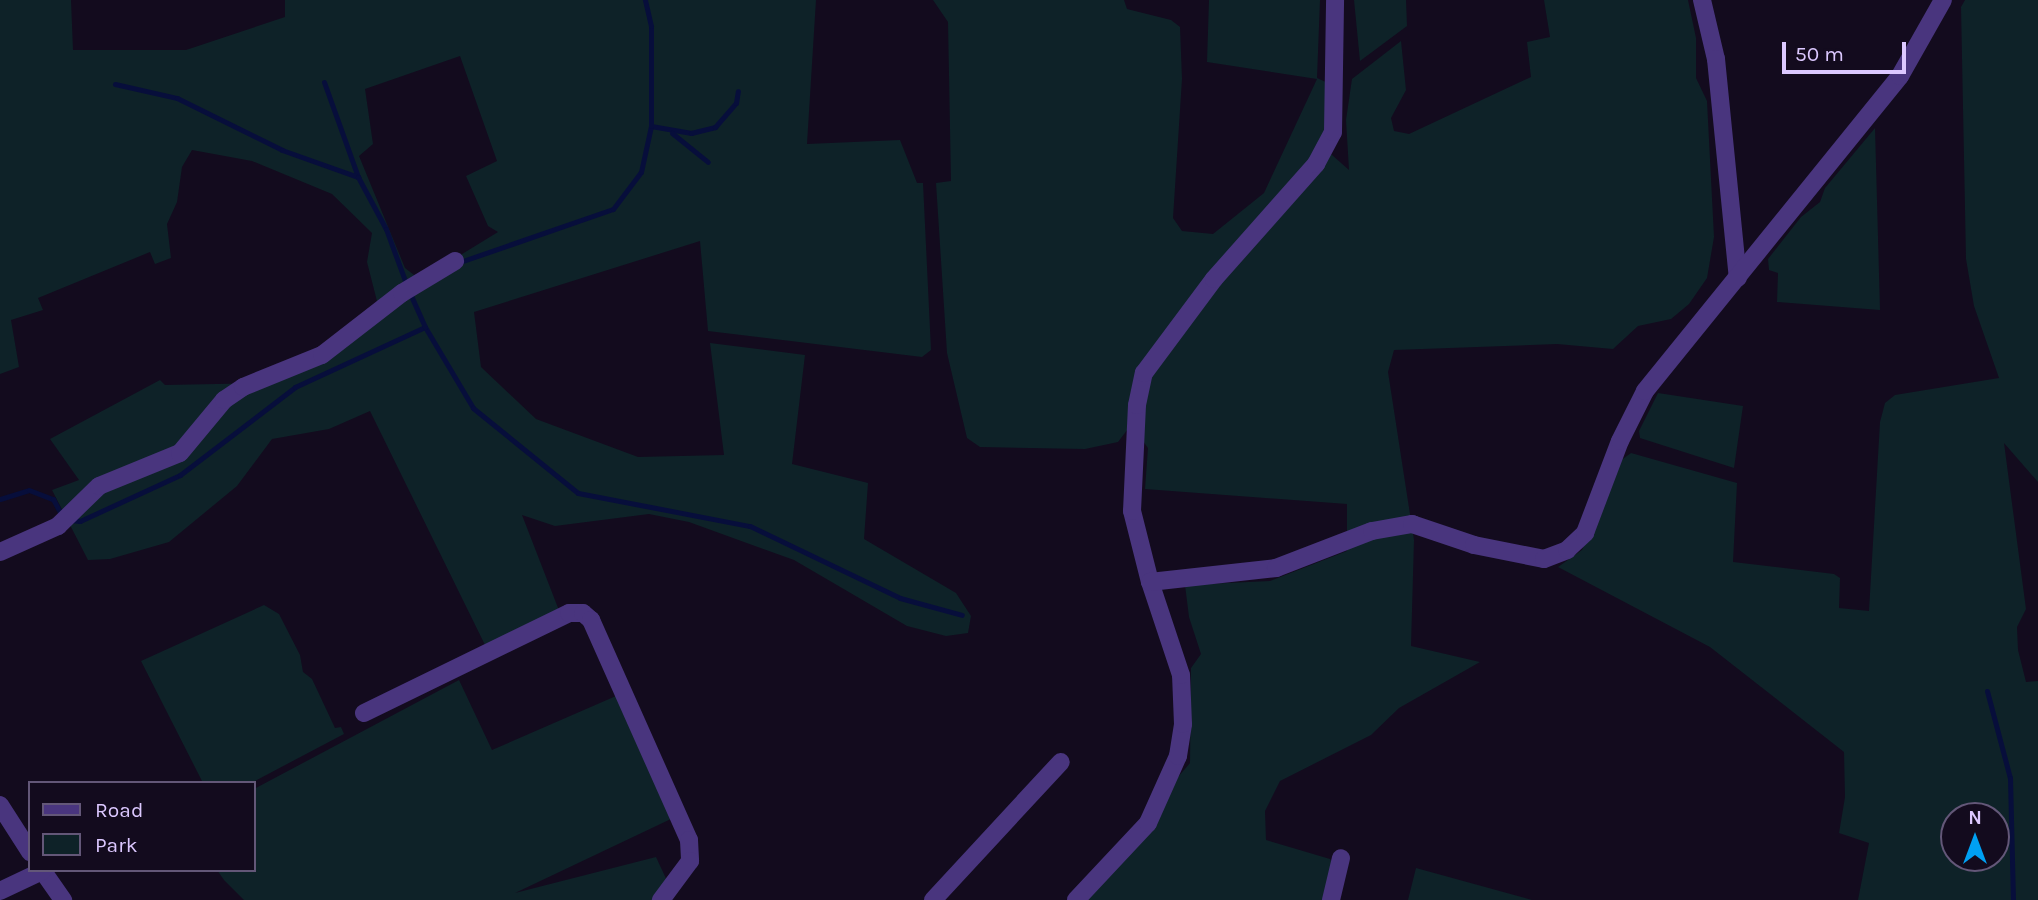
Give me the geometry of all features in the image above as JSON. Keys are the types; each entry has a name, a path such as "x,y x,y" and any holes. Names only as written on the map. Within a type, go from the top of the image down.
{"street":[{"path":"1076,900 1149,823 1178,756 1183,724 1181,675 1150,582 1132,511 1137,405 1144,373 1214,279 1316,164 1333,132 1335,0"},
{"path":"1702,0 1716,60 1738,278"},
{"path":"1150,582 1276,568 1372,531 1412,524 1474,545 1544,559 1567,550 1585,533 1620,441 1645,391 1900,76 1942,0"},
{"path":"0,552 58,526 74,514 99,486 180,453 224,400 243,387 322,355 408,289 456,261"},
{"path":"364,713 569,613 583,613 591,620 689,840 690,861 661,900"},
{"path":"933,900 1061,762"},
{"path":"0,804 28,849"},
{"path":"1331,900 1341,858"},
{"path":"0,891 40,872"},
{"path":"43,872 63,900"}],"green space":[{"path":"0,0 71,0 73,50 186,50 285,17 285,0 816,0 807,144 900,140 917,183 923,183 931,350 922,357 708,331 700,241 474,312 481,367 536,419 638,457 724,455 710,343 805,355 792,464 868,483 864,539 956,593 971,616 968,633 946,636 907,626 794,560 689,522 649,514 555,526 522,515 560,613 486,647 370,411 329,429 272,439 237,486 169,542 110,559 88,560 52,490 79,480 50,439 160,380 165,385 269,383 379,309 367,262 372,233 332,194 252,161 192,150 182,167 177,202 167,224 171,258 155,264 150,252 38,298 43,310 11,320 19,367 0,374","holes":["460,56 497,161 466,176 488,226 498,232 454,259 414,275 405,268 359,156 373,144 365,89"]},
{"path":"933,0 1124,0 1127,9 1171,20 1180,27 1182,79 1173,218 1182,231 1213,234 1264,193 1317,79 1207,62 1209,0 1320,0 1317,78 1332,85 1323,147 1349,170 1346,120 1352,79 1401,41 1406,90 1391,118 1394,131 1409,134 1531,77 1527,42 1550,37 1544,0 1688,0 1696,38 1696,78 1707,101 1714,237 1707,278 1689,304 1671,319 1638,326 1613,349 1557,344 1394,350 1388,372 1414,540 1411,646 1480,662 1399,708 1371,735 1280,781 1265,811 1266,840 1330,859 1335,867 1327,900 1073,900 1190,763 1191,668 1201,654 1189,617 1185,585 1270,581 1347,551 1347,504 1145,489 1148,448 1131,425 1118,442 1085,449 980,447 967,438 947,353 936,183 951,181 948,22"},
{"path":"1354,0 1406,0 1407,26 1360,61"},
{"path":"1965,0 2038,0 2038,482 2004,443 2026,609 2017,627 2018,650 2026,682 2038,681 2038,900 1858,900 1869,843 1839,833 1845,797 1844,752 1710,647 1558,567 1582,550 1620,461 1631,453 1737,483 1733,562 1834,574 1840,578 1839,608 1869,611 1880,422 1885,403 1895,395 1999,378 1974,306 1966,259 1961,7"},
{"path":"1875,128 1880,310 1777,302 1778,273 1769,270 1768,259 1801,217 1820,202 1825,188"},
{"path":"1658,393 1743,406 1734,468 1640,438 1639,431"},
{"path":"264,605 279,614 300,655 303,672 312,679 335,728 341,727 344,734 255,781 202,781 141,661"},
{"path":"459,680 492,750 616,696 673,818 515,893 656,857 669,885 655,900 244,900 218,872 256,872 256,788"},
{"path":"1416,868 1532,900 1408,900"}],"waterway":[{"path":"457,263 613,209 641,172 651,126 651,26 645,0"},
{"path":"324,82 358,177"},
{"path":"115,84 177,98 282,150 358,177 386,229 407,286"},
{"path":"651,126 691,133 715,127 736,103 738,91"},
{"path":"672,133 708,162"},
{"path":"69,520 80,521 180,475 295,387 425,327 409,291"},
{"path":"425,327 473,408 578,493 750,526 900,598 962,615"},
{"path":"0,499 29,490 53,499 62,516"},
{"path":"1987,691 2010,778 2013,900"}]}
